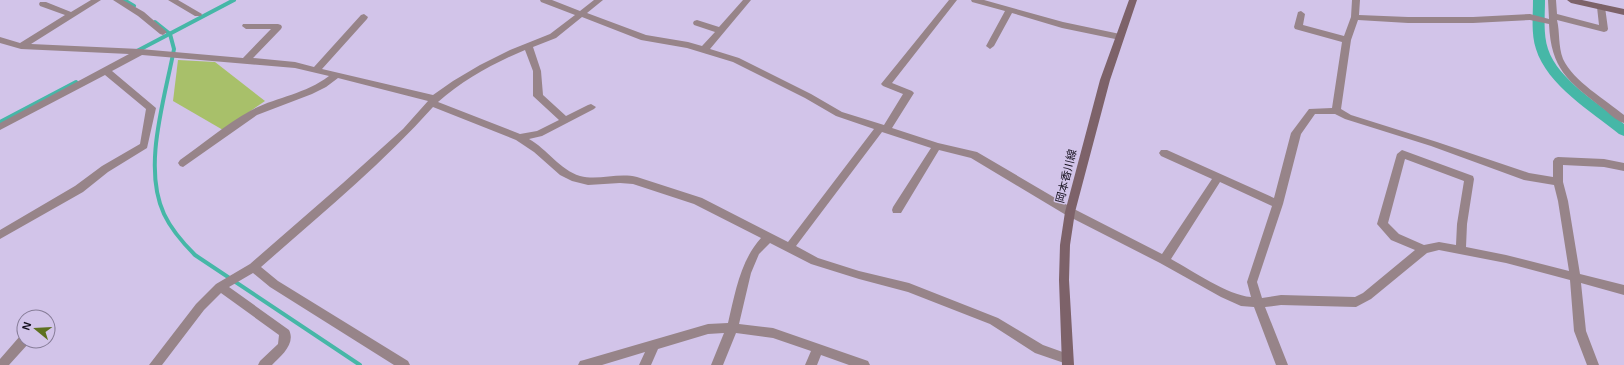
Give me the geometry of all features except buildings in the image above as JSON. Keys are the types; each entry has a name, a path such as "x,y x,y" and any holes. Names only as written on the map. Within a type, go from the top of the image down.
{"main road":[{"name":"岡本香川線","path":"1069,363 1064,280 1065,246 1070,212 1105,80 1133,0"},
{"path":"1571,0 1624,12"}],"street":[{"path":"21,46 97,0"},
{"path":"117,0 141,14 163,32"},
{"path":"172,0 198,14"},
{"path":"544,0 580,15 644,38 669,41 736,60 808,96 825,108 839,114 937,146 974,155 1070,212 1241,301 1258,303 1281,300 1356,302 1367,296 1424,249 1438,246 1506,259 1624,290"},
{"path":"155,365 200,307 220,287 254,267 347,186 406,131 433,101 456,83 482,67 513,52 553,36 599,0"},
{"path":"704,50 747,0"},
{"path":"790,247 883,129 909,93 886,84 953,0"},
{"path":"975,0 1062,25 1120,37"},
{"path":"1336,111 1347,40 1355,17 1356,0"},
{"path":"1552,0 1555,42 1559,58 1567,72 1624,120"},
{"path":"43,4 72,15"},
{"path":"1355,17 1408,20 1473,20 1530,16 1604,29 1601,7"},
{"path":"990,46 1010,10"},
{"path":"1301,14 1298,26 1347,40"},
{"path":"316,70 364,17"},
{"path":"697,23 720,31"},
{"path":"245,61 278,27 246,26"},
{"path":"0,40 21,46 140,52 295,65 433,101 519,138 539,150 557,168 571,177 583,181 622,178 633,180 698,201 815,261 859,275 909,288 994,321 1039,349 1069,363"},
{"path":"528,47 537,71 538,96 565,120"},
{"path":"0,127 140,52"},
{"path":"0,235 79,189 105,169 144,146 151,108 106,71"},
{"path":"183,163 254,113 309,92 323,85 336,75"},
{"path":"519,138 539,134 590,107"},
{"path":"1282,365 1258,303 1252,282 1278,204 1296,133 1312,111 1336,111 1348,117 1434,144 1528,177 1558,182"},
{"path":"897,210 937,146"},
{"path":"1164,153 1278,204"},
{"path":"1424,249 1395,237 1382,224 1402,154 1469,179 1462,224 1461,250"},
{"path":"1593,365 1580,331 1575,276 1563,201 1558,182 1558,161 1604,163 1624,167"},
{"path":"1164,260 1218,177"},
{"path":"717,365 732,328 746,273 755,252 769,237"},
{"path":"254,267 274,284 404,365"},
{"path":"220,287 285,333 283,346 264,365"},
{"path":"584,365 708,329 732,328 773,333 864,365"},
{"path":"645,365 654,344"},
{"path":"810,365 818,348"},
{"path":"2,365 16,349"}],"green space":[{"path":"178,60 215,62 265,101 223,130 173,101"}],"waterway":[{"path":"124,0 134,6"},
{"path":"170,34 234,0"},
{"path":"1539,0 1540,37 1546,60 1554,71 1577,93 1624,131"},
{"path":"155,22 170,34"},
{"path":"137,51 170,34"},
{"path":"170,34 174,49 157,132 155,175 158,195 164,214 170,225 195,255 360,365"},
{"path":"0,122 76,82"}]}
